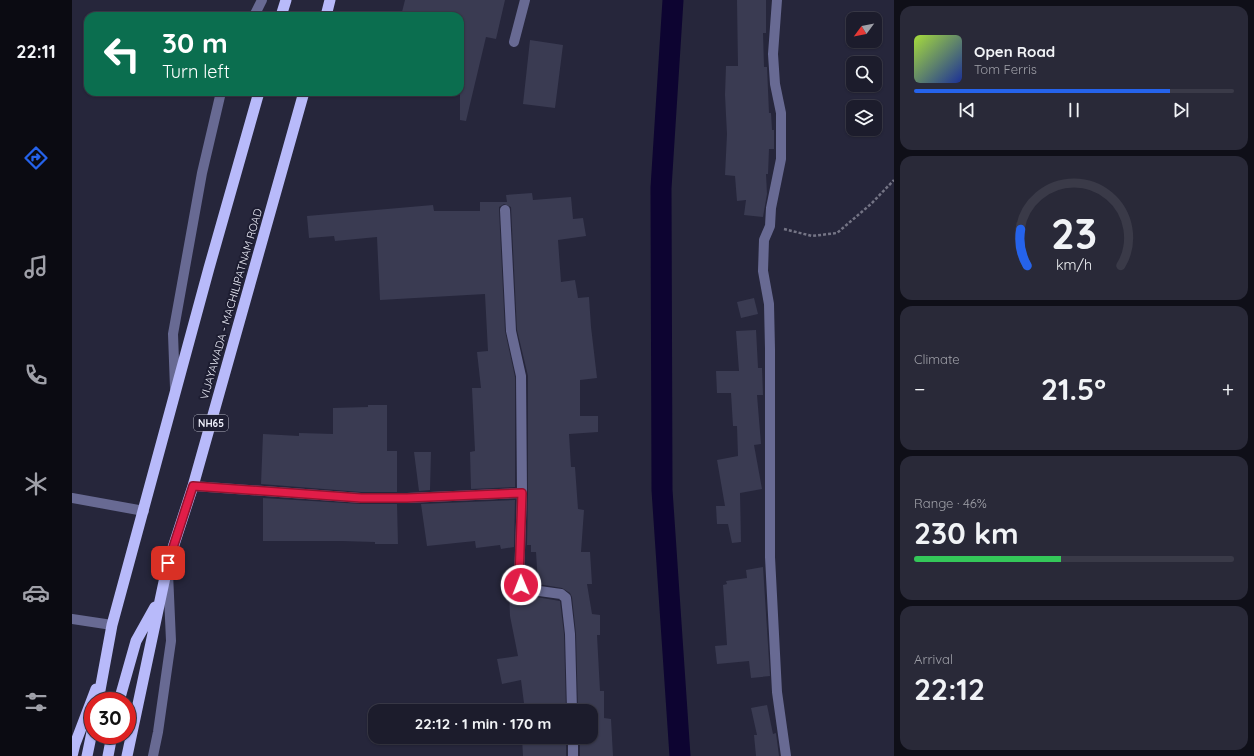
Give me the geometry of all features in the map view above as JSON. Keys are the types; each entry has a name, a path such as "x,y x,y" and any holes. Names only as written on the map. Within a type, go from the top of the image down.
{"highway":[{"path":"282,12 286,0"},
{"path":"327,12 330,0"},
{"path":"100,692 112,625 175,392 258,96"},
{"name":"VIJAYAWADA - MACHILIPATNAM ROAD","path":"127,756 168,563 193,486 303,96"},
{"path":"122,692 136,641 160,598"},
{"path":"72,756 75,744 105,668"},
{"path":"87,756 89,744"},
{"path":"108,756 110,744"}],"street":[{"path":"256,12 262,0"},
{"path":"514,42 525,0"},
{"path":"777,0 773,54 775,84 781,113 781,159 771,208 770,226 764,240 763,271 769,304 770,557 777,692 786,756"},
{"path":"175,392 173,334 202,173 220,96"},
{"path":"505,210 511,331 521,376 522,493 519,579 525,590 561,594 566,598 570,634 572,704"},
{"path":"193,486 361,498 407,498 522,493"},
{"path":"72,498 144,511"},
{"path":"153,756 158,732 171,641 168,563"},
{"path":"72,619 112,625"},
{"path":"573,744 573,756"}],"path":[{"path":"770,226 812,236 837,233 871,204 894,180"}],"building":[{"path":"405,0 505,0 496,39 486,37 466,121 460,120 460,96 464,96 464,12 402,12"},
{"path":"737,0 766,0 766,33 763,33 764,67 767,67 769,113 771,113 772,130 774,130 774,149 769,149 768,174 766,174 767,194 763,217 744,215 746,200 737,201 735,176 725,175 727,134 725,95 726,66 738,66"},
{"path":"530,40 563,45 555,108 523,104"},
{"path":"532,193 533,200 571,197 573,219 583,218 586,236 558,240 561,282 575,280 578,298 589,297 597,378 580,380 580,416 598,416 598,432 569,434 571,467 575,467 578,509 584,510 581,552 590,552 592,584 587,584 592,614 600,615 600,635 597,635 600,691 604,691 604,718 611,719 613,756 580,756 580,744 598,744 598,704 578,704 576,634 572,597 570,593 562,588 538,584 536,552 531,552 531,545 527,545 528,376 517,330 511,207 504,204 499,207 499,210 505,331 515,377 515,487 471,489 470,452 475,451 472,388 481,388 477,352 488,351 485,294 380,300 377,237 335,241 334,236 309,238 307,216 433,205 434,211 480,211 480,202 507,202 506,195"},
{"path":"754,298 758,314 741,318 737,302"},
{"path":"756,330 758,368 762,368 763,395 757,395 761,444 754,445 762,489 740,493 741,542 732,543 728,524 717,524 716,506 725,506 717,460 738,456 737,426 733,426 731,393 717,393 716,371 739,371 736,331"},
{"path":"368,405 387,405 387,451 397,451 397,492 361,492 261,484 263,434 299,436 299,433 333,434 333,408 368,407"},
{"path":"414,452 431,452 430,490 419,491"},
{"path":"263,498 361,504 397,504 398,544 375,544 375,542 342,541 263,541"},
{"path":"515,500 514,547 501,549 500,545 476,548 475,541 427,546 421,504"},
{"path":"763,567 770,676 751,678 749,661 717,664 715,646 727,645 723,585 727,584 726,581 747,578 746,570"},
{"path":"518,591 524,595 560,601 564,634 566,704 524,704 521,680 502,684 497,659 518,656 510,616 509,592"},
{"path":"767,705 773,734 776,733 779,756 756,756 754,735 757,735 751,708"},
{"path":"522,744 566,744 566,756 523,756"}],"waterway":[{"path":"673,0 661,188 662,490 680,756"}],"route":[{"path":"168,563 193,486 361,498 407,498 522,493 522,544 519,579 521,585"}]}
